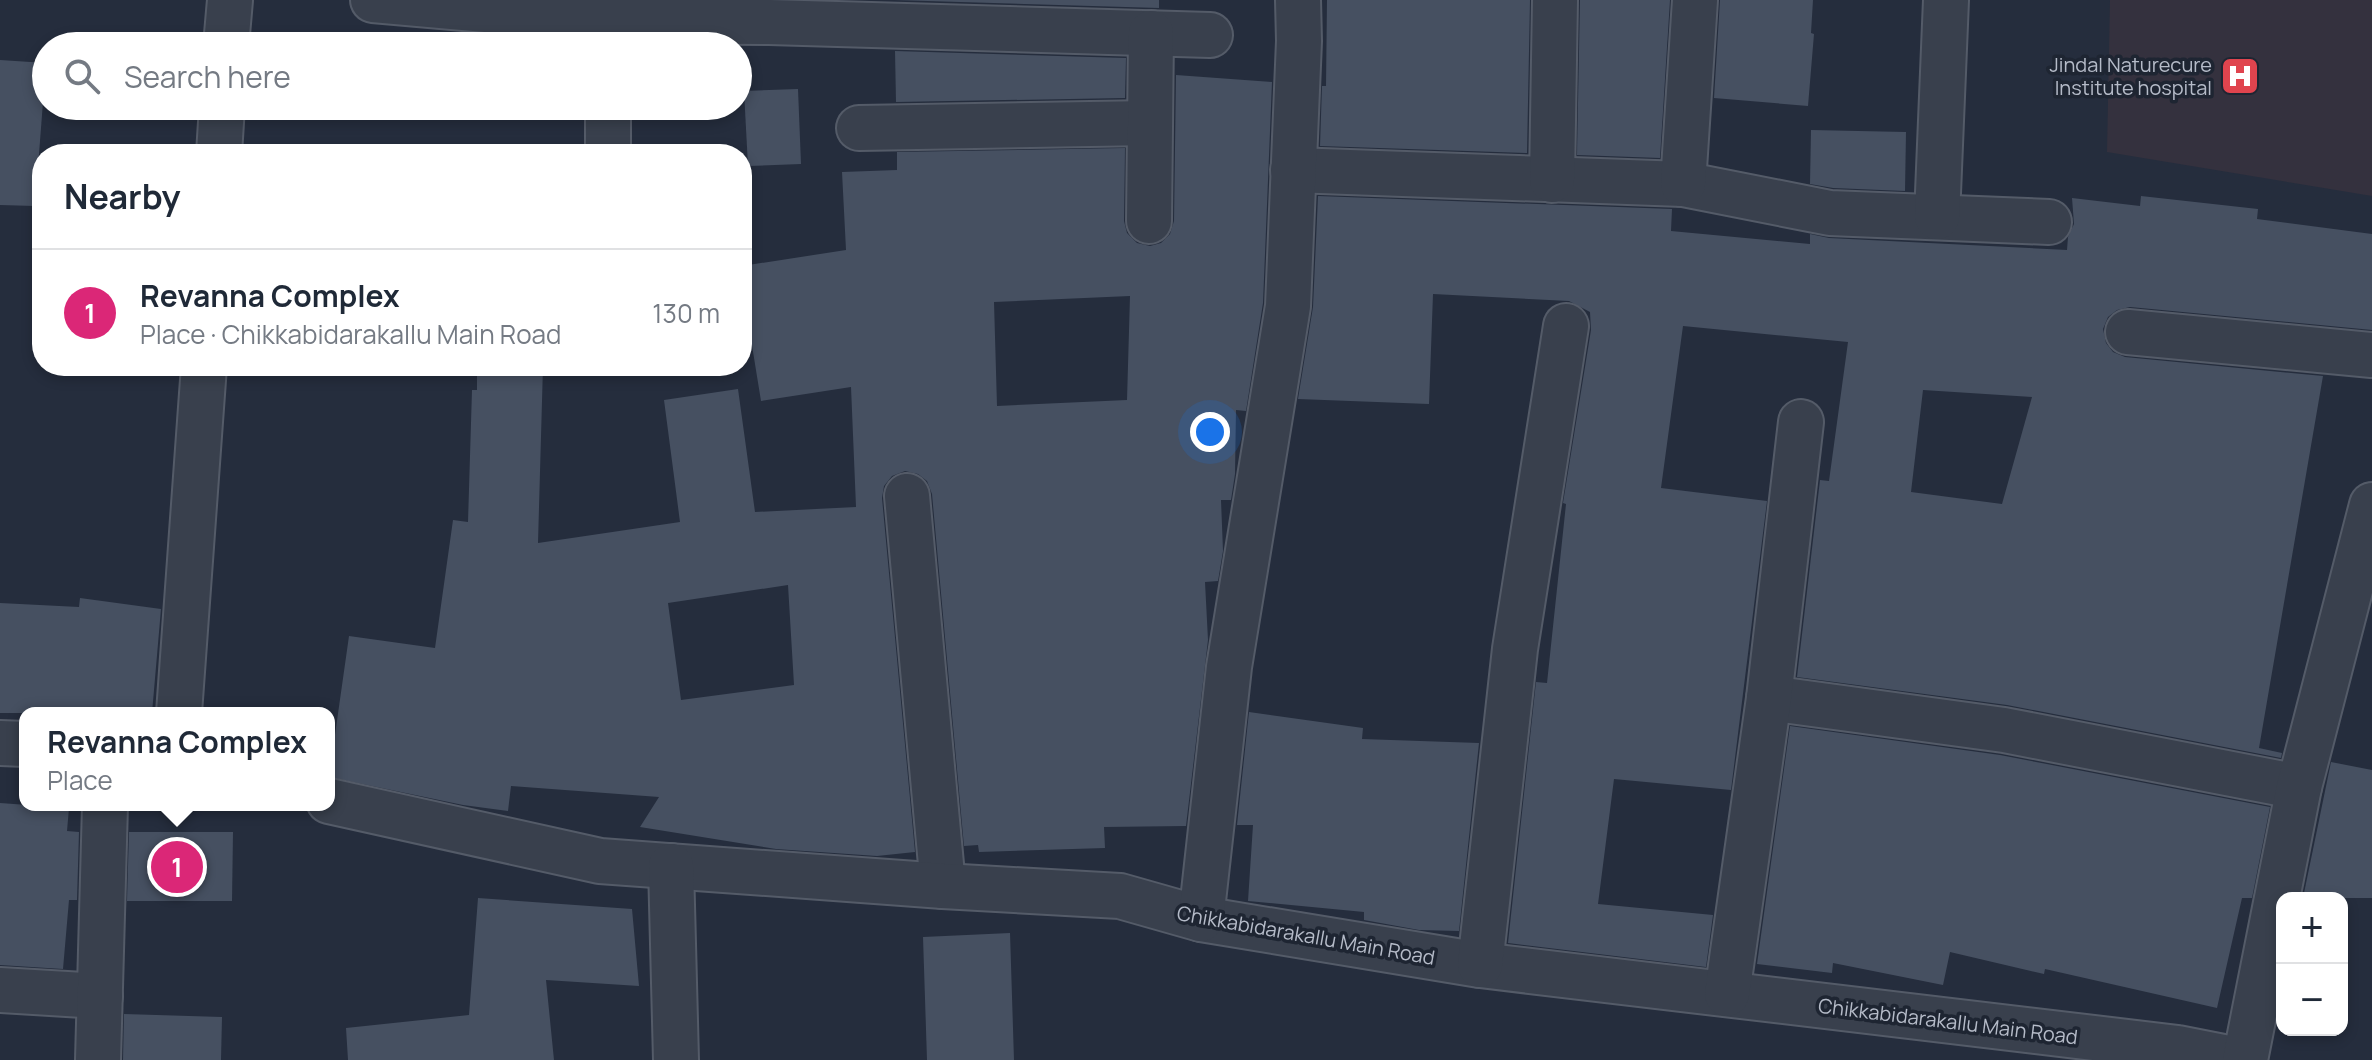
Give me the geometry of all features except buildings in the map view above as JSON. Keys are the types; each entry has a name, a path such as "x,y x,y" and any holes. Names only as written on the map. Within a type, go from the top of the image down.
{"street":[{"path":"227,32 230,0"},
{"path":"373,0 594,32"},
{"path":"1201,919 1229,667 1288,306 1298,0"},
{"path":"1552,180 1555,0"},
{"path":"1683,184 1695,0"},
{"path":"1937,217 1946,0"},
{"path":"635,32 769,22 1210,35"},
{"path":"1149,221 1151,33"},
{"path":"220,144 221,120"},
{"path":"608,120 608,144"},
{"path":"859,128 1150,123"},
{"path":"1293,170 1683,184 1830,213 2049,222"},
{"path":"1480,965 1515,649 1566,326"},
{"path":"2128,332 2372,355"},
{"path":"179,707 203,376"},
{"path":"1727,994 1769,698 1801,422"},
{"path":"907,496 943,886"},
{"path":"2242,1060 2299,787 2372,505"},
{"path":"1769,698 2004,730 2299,787"},
{"name":"Chikkabidarakallu Main Road","path":"335,802 600,861 1120,896 1201,919 1480,965 2178,1048 2242,1060"},
{"path":"98,1060 105,811"},
{"path":"671,866 676,1060"},
{"path":"0,990 100,996"}],"shaded area":[{"name":"Jindal Naturecure Institute hospital","path":"2110,0 2372,0 2372,196 2107,152"}],"place":[{"name":"Jindal Naturecure Institute hospital","path":"2240,76"},
{"name":"Revanna Complex","path":"177,867"}]}
